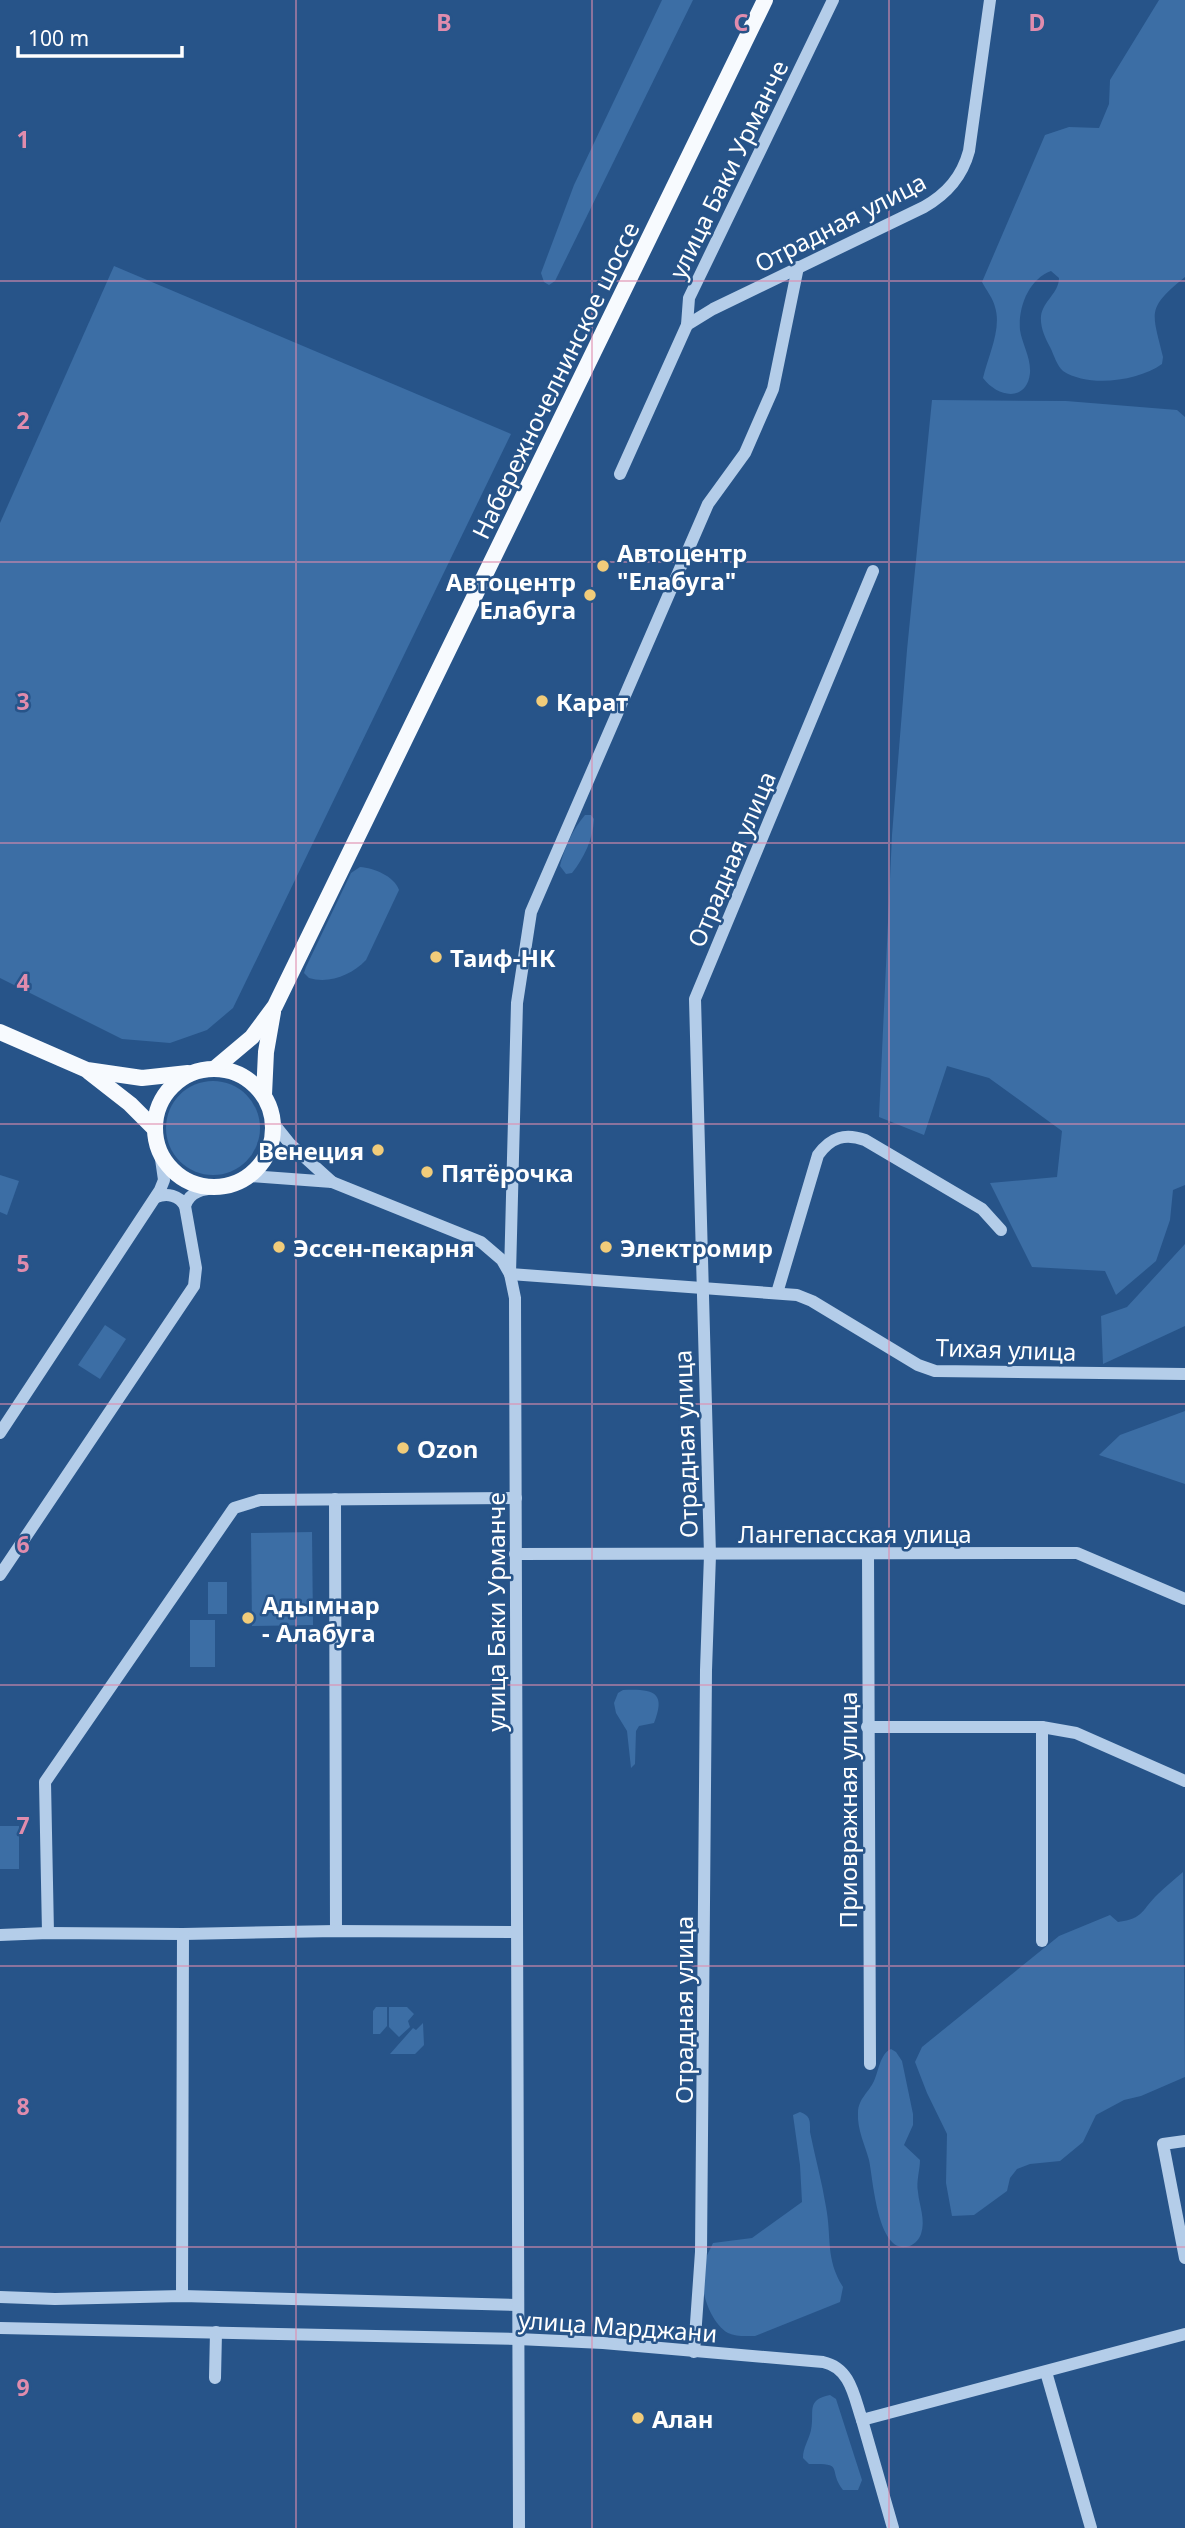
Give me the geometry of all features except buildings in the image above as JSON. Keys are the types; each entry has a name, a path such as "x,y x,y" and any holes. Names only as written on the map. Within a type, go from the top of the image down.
{"main road":[{"name":"Набережночелнинское шоссе","path":"214,1069 252,1037 275,1006 765,0"},
{"name":"Набережночелнинское шоссе","path":"264,1095 266,1052 275,1006"},
{"path":"0,1032 87,1070 130,1104 155,1129"},
{"path":"87,1070 142,1078 214,1069 229,1070 254,1084 271,1109 274,1124 268,1153 261,1166 250,1176 223,1187 210,1188 186,1180 175,1173 160,1152 155,1129 159,1108 170,1089 194,1072"}],"street":[{"name":"улица Баки Урманче","path":"620,474 687,326 688,298 833,0"},
{"name":"Отрадная улица","path":"687,326 713,309 924,207 954,184 969,151 990,0"},
{"name":"улица Баки Урманче","path":"519,2528 515,1298 510,1274 517,1003 531,912 708,504 745,453 773,389 798,267"},
{"name":"Отрадная улица","path":"694,2352 701,2238 706,1670 710,1555 695,999 873,571"},
{"path":"274,1124 290,1144 332,1182"},
{"path":"777,1293 818,1155 834,1139 853,1136 865,1140 982,1209 1001,1230"},
{"path":"0,1433 156,1197 164,1180 160,1152"},
{"path":"250,1176 332,1182 481,1242 502,1260 510,1274"},
{"path":"185,1206 194,1192 223,1187"},
{"path":"0,1574 194,1286 196,1268 185,1206 176,1197 156,1197"},
{"name":"Тихая улица","path":"510,1274 797,1294 918,1365 936,1371 1185,1374"},
{"path":"48,1933 45,1782 234,1508 260,1500 516,1498"},
{"path":"335,1499 336,1931"},
{"name":"Лангепасская улица","path":"515,1554 1077,1553 1185,1599"},
{"name":"Приовражная улица","path":"868,1554 870,2064"},
{"path":"867,1727 1042,1727 1076,1733 1185,1781"},
{"path":"1042,1727 1042,1941"},
{"path":"0,1935 517,1932"},
{"path":"182,2296 183,1934"},
{"path":"1185,2141 1163,2144 1185,2258"},
{"name":"улица Марджани","path":"0,2297 55,2299 182,2296 517,2305"},
{"name":"улица Марджани","path":"0,2328 518,2339 831,2364 847,2378 893,2528"},
{"path":"215,2332 215,2378"},
{"path":"862,2420 1185,2334"},
{"path":"1046,2372 1091,2528"}],"shaded area":[{"path":"662,0 693,0 555,281 549,285 544,282 541,273 574,185"},
{"path":"1159,0 1185,0 1185,277 1158,304 1155,312 1162,364 1140,375 1099,381 1063,371 1046,340 1041,324 1042,311 1059,278 1051,271 1031,287 1021,312 1020,330 1030,367 1028,382 1018,393 996,390 983,378 996,333 997,315 993,300 982,282 1045,135 1069,127 1099,128 1109,104 1110,80"},
{"path":"114,266 511,434 233,1008 207,1030 170,1043 122,1039 0,978 0,523"},
{"path":"932,400 1066,401 1177,410 1185,417 1185,1185 1173,1190 1170,1220 1156,1261 1116,1295 1105,1271 1032,1267 990,1183 1057,1177 1062,1131 989,1078 947,1066 924,1135 879,1117 892,835"},
{"path":"585,815 591,815 594,819 590,841 572,873 566,874 560,866 564,852"},
{"path":"360,867 383,874 393,881 399,890 366,960 340,977 324,980 309,978 304,973 306,967 351,873"},
{"path":"213,1081 231,1084 246,1095 257,1110 260,1128 257,1146 246,1161 231,1172 213,1175 195,1172 180,1161 169,1146 166,1128 169,1110 180,1095 195,1084"},
{"path":"0,1175 19,1181 7,1215 0,1212"},
{"path":"1185,1244 1185,1326 1103,1364 1101,1316 1127,1307"},
{"path":"105,1325 126,1339 100,1379 78,1365"},
{"path":"1185,1411 1185,1484 1099,1455 1120,1435"},
{"path":"312,1532 313,1625 252,1626 251,1533"},
{"path":"208,1582 227,1582 227,1614 208,1614"},
{"path":"190,1620 215,1620 215,1667 190,1667"},
{"path":"623,1690 649,1692 658,1698 659,1704 654,1723 639,1726 636,1731 635,1764 631,1768 627,1731 616,1713 614,1703 618,1693"},
{"path":"0,1826 19,1826 19,1869 0,1869"},
{"path":"1183,1872 1185,2077 1141,2096 1124,2100 1096,2115 1083,2142 1060,2161 1030,2164 1017,2169 1010,2178 1007,2191 974,2215 952,2216 946,2183 947,2134 915,2062 922,2047 1059,1936 1110,1915 1118,1922 1138,1916"},
{"path":"376,2007 387,2007 387,2026 380,2034 373,2034 373,2011"},
{"path":"389,2007 407,2007 414,2014 408,2021 410,2027 399,2037 389,2027"},
{"path":"423,2023 424,2045 415,2054 390,2054 413,2028 416,2030"},
{"path":"891,2049 902,2061 913,2114 913,2125 904,2145 920,2160 918,2188 922,2229 917,2240 906,2247 896,2245 883,2226 858,2119 858,2108 874,2081 882,2058"},
{"path":"800,2112 808,2117 810,2122 828,2218 831,2257 843,2287 840,2302 755,2336 731,2334 721,2328 706,2302 702,2281 704,2263 713,2243 752,2238 802,2202 793,2115"},
{"path":"830,2395 836,2399 862,2480 858,2490 843,2490 832,2466 809,2464 803,2458 811,2430 814,2404 822,2397"}],"place":[{"name":"Автоцентр \"Елабуга\"","path":"603,566"},
{"name":"Автоцентр Елабуга","path":"590,595"},
{"name":"Карат","path":"542,701"},
{"name":"Таиф-НК","path":"436,957"},
{"name":"Венеция","path":"378,1150"},
{"name":"Пятёрочка","path":"427,1172"},
{"name":"Эссен-пекарня","path":"279,1247"},
{"name":"Электромир","path":"606,1247"},
{"name":"Ozon","path":"403,1448"},
{"name":"Адымнар - Алабуга","path":"248,1618"},
{"name":"Алан","path":"638,2418"}]}
